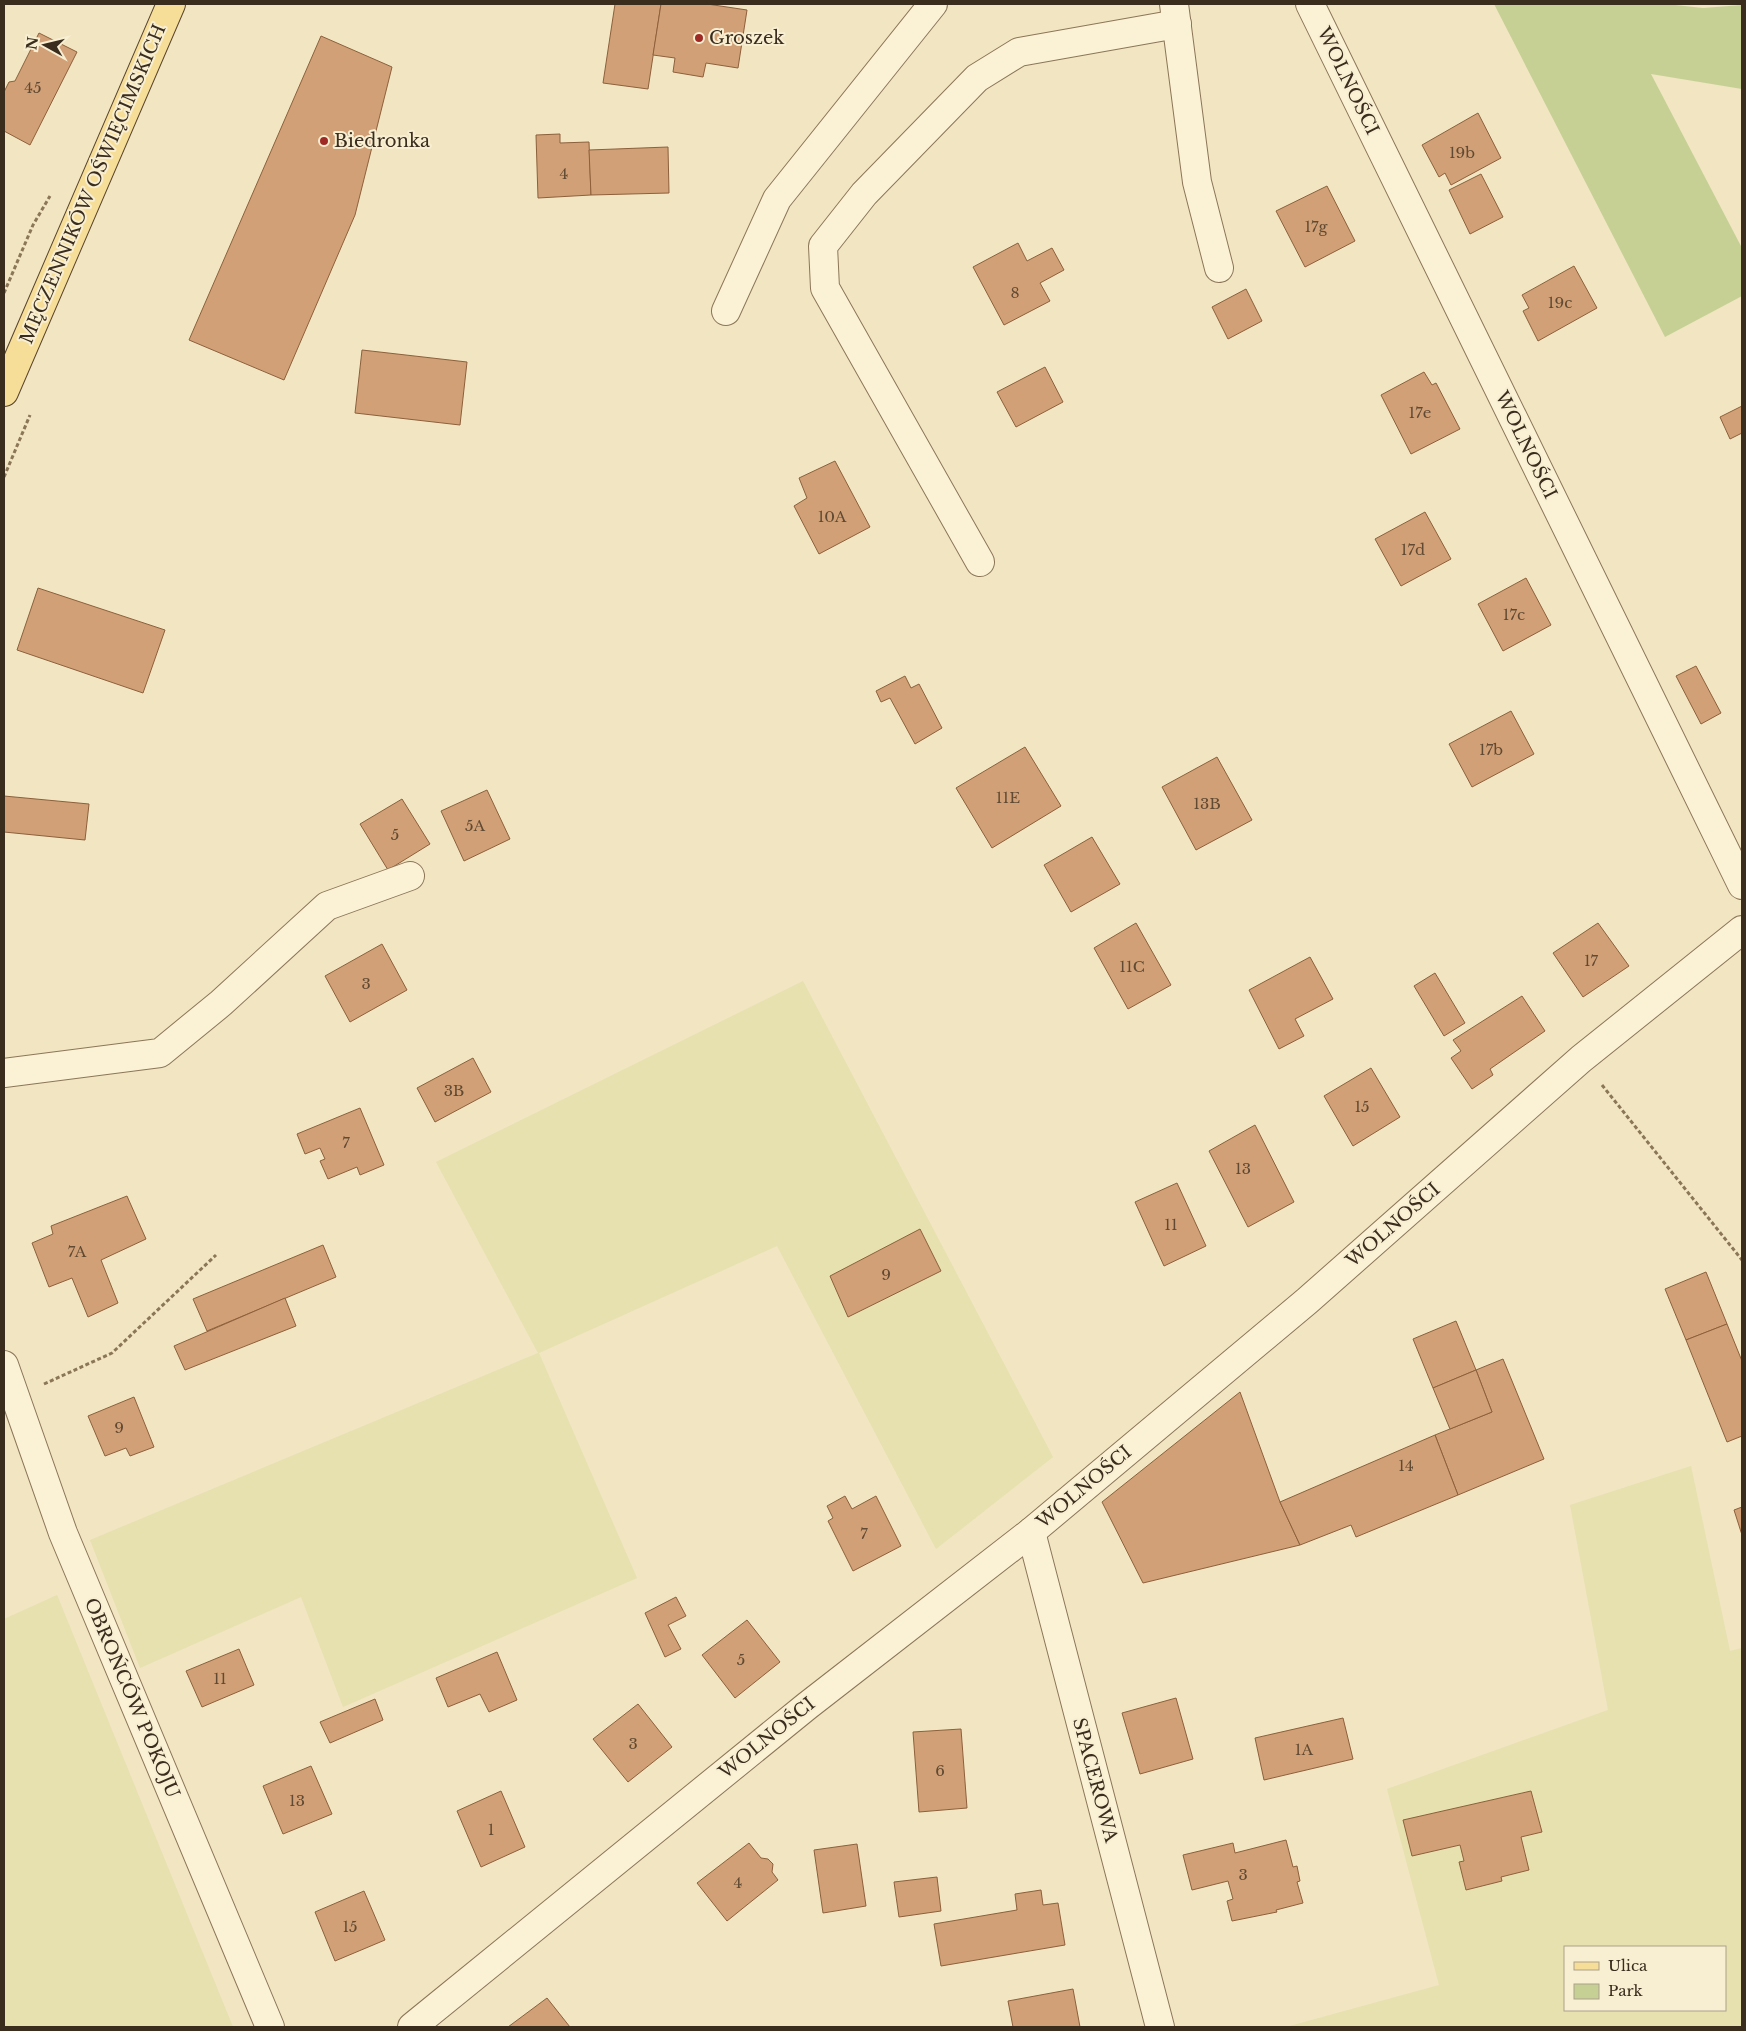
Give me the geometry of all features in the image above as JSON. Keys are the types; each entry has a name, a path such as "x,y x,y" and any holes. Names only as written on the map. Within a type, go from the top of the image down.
{"main road":[{"name":"MĘCZENNIKÓW OŚWIĘCIMSKICH","path":"4,392 171,4"}],"street":[{"path":"726,311 777,199 933,4"},
{"name":"WOLNOŚCI","path":"1310,4 1742,886"},
{"path":"980,562 825,288 823,246 864,194 977,78 1019,52 1175,14 1197,182 1219,268"},
{"path":"4,1072 160,1053 222,1003 326,906 410,876"},
{"name":"WOLNOŚCI","path":"412,2027 807,1706 1030,1532 1307,1301 1581,1059 1742,930"},
{"name":"OBROŃCÓW POKOJU","path":"4,1365 64,1533 270,2027"},
{"name":"SPACEROWA","path":"1030,1532 1160,2027"}],"path":[{"path":"1581,1059 1742,1260"},
{"path":"16,1396 112,1352 216,1256"}],"shaded area":[{"path":"803,981 1053,1457 936,1549 777,1246 539,1353 637,1578 343,1707 301,1597 140,1668 90,1540 538,1353 436,1162"},
{"path":"1691,1466 1730,1651 1742,1648 1742,2027 1286,2027 1439,1985 1387,1789 1608,1710 1570,1505"},
{"path":"57,1595 233,2027 4,2027 4,1619"}],"green space":[{"path":"1494,4 1666,4 1703,8 1742,5 1742,89 1651,74 1742,248 1742,296 1665,337"}],"building":[{"path":"615,4 661,4 648,89 603,83"},
{"name":"Groszek","path":"661,4 707,4 747,10 738,68 706,63 703,77 673,72 675,58 653,55"},
{"path":"39,33 77,52 30,145 4,131 4,92 9,82 15,81"},
{"name":"Biedronka","path":"321,36 392,67 355,215 284,380 189,340"},
{"path":"1478,113 1501,158 1451,185 1445,173 1439,177 1422,145"},
{"path":"560,134 560,143 589,142 591,195 538,198 536,135"},
{"path":"668,147 669,193 591,195 589,150"},
{"path":"1481,174 1503,217 1470,234 1449,190"},
{"path":"1327,186 1355,241 1305,267 1276,211"},
{"path":"1018,243 1027,261 1052,248 1064,270 1040,283 1050,301 1004,325 973,267"},
{"path":"1574,266 1597,308 1538,341 1523,311 1529,308 1522,295"},
{"path":"1246,289 1262,321 1228,339 1212,307"},
{"path":"362,350 467,362 460,425 355,413"},
{"path":"1045,367 1063,402 1016,427 997,392"},
{"path":"1424,372 1432,385 1436,383 1460,429 1411,454 1381,395"},
{"path":"1742,406 1742,433 1730,439 1720,417"},
{"path":"835,461 870,527 819,554 794,506 807,498 799,478"},
{"path":"1425,512 1451,559 1401,586 1375,539"},
{"path":"1526,578 1551,625 1503,651 1478,604"},
{"path":"38,588 165,630 143,693 17,650"},
{"path":"1696,666 1721,713 1701,724 1676,676"},
{"path":"905,676 911,688 919,684 942,728 915,744 890,698 881,702 876,691"},
{"path":"1511,711 1534,754 1472,787 1449,744"},
{"path":"1025,747 1061,806 992,848 956,788"},
{"path":"1217,757 1252,820 1196,850 1162,787"},
{"path":"487,790 510,839 464,861 441,811"},
{"path":"4,796 89,804 85,840 4,832"},
{"path":"402,799 430,844 388,870 360,824"},
{"path":"1092,837 1120,884 1071,912 1044,865"},
{"path":"1136,923 1171,985 1128,1009 1094,948"},
{"path":"1598,923 1629,966 1583,997 1553,953"},
{"path":"382,944 407,990 350,1022 325,976"},
{"path":"1310,957 1333,999 1295,1019 1304,1036 1279,1049 1249,990"},
{"path":"1435,973 1465,1023 1444,1036 1414,986"},
{"path":"1522,996 1545,1031 1490,1069 1493,1075 1472,1089 1451,1058 1461,1051 1453,1040"},
{"path":"473,1058 491,1092 435,1122 417,1088"},
{"path":"1371,1068 1400,1117 1353,1146 1324,1096"},
{"path":"360,1108 384,1165 360,1175 357,1167 328,1179 320,1161 325,1159 320,1148 305,1154 297,1134"},
{"path":"1255,1125 1294,1202 1248,1227 1209,1151"},
{"path":"1177,1183 1206,1246 1164,1266 1135,1202"},
{"path":"127,1196 146,1239 101,1260 118,1303 88,1317 72,1278 49,1287 32,1243 53,1234 51,1226"},
{"path":"920,1229 941,1271 848,1317 830,1276"},
{"path":"323,1245 336,1277 207,1331 193,1299"},
{"path":"1706,1272 1727,1324 1686,1340 1665,1289"},
{"path":"285,1298 296,1326 185,1370 174,1346"},
{"path":"1456,1321 1476,1370 1433,1388 1413,1339"},
{"path":"1727,1324 1742,1361 1742,1436 1727,1442 1686,1340"},
{"path":"1503,1359 1544,1459 1458,1495 1435,1435 1492,1412 1476,1370"},
{"path":"1476,1370 1492,1412 1450,1429 1433,1388"},
{"path":"1240,1392 1280,1502 1300,1545 1143,1583 1102,1502"},
{"path":"134,1397 154,1447 130,1456 126,1448 105,1456 88,1416"},
{"path":"1435,1435 1458,1495 1356,1537 1351,1525 1300,1545 1280,1502"},
{"path":"845,1496 852,1509 876,1496 901,1546 853,1571 828,1521 833,1518 827,1506"},
{"path":"1742,1507 1742,1535 1734,1510"},
{"path":"676,1597 686,1616 668,1625 681,1649 665,1657 645,1613"},
{"path":"747,1620 780,1662 735,1698 702,1655"},
{"path":"239,1649 254,1685 202,1707 186,1671"},
{"path":"497,1652 517,1700 489,1712 480,1694 448,1707 436,1678"},
{"path":"1176,1698 1193,1759 1140,1774 1122,1713"},
{"path":"375,1699 383,1720 330,1743 320,1722"},
{"path":"638,1704 672,1747 628,1782 593,1739"},
{"path":"1343,1718 1353,1759 1264,1780 1255,1738"},
{"path":"961,1729 967,1808 919,1812 913,1732"},
{"path":"311,1766 332,1814 283,1834 263,1786"},
{"path":"501,1791 525,1847 481,1867 457,1811"},
{"path":"1531,1791 1542,1832 1521,1837 1529,1870 1501,1877 1502,1881 1466,1890 1459,1862 1464,1861 1460,1845 1412,1856 1403,1820"},
{"path":"1286,1840 1293,1867 1297,1866 1300,1881 1297,1882 1303,1903 1276,1910 1277,1912 1232,1921 1227,1901 1233,1899 1228,1881 1192,1890 1183,1855 1233,1843 1235,1853"},
{"path":"749,1843 761,1858 768,1859 773,1864 772,1872 778,1880 727,1921 697,1883"},
{"path":"857,1844 866,1906 823,1913 814,1850"},
{"path":"937,1877 941,1911 899,1917 894,1882"},
{"path":"1041,1890 1043,1905 1058,1903 1065,1945 941,1966 934,1924 1017,1910 1015,1894"},
{"path":"364,1891 385,1940 335,1961 315,1912"},
{"path":"1073,1989 1080,2027 1013,2027 1008,2001"},
{"path":"547,1998 570,2027 508,2027"}],"place":[{"name":"Groszek","path":"699,38"},
{"name":"Biedronka","path":"324,141"}]}
